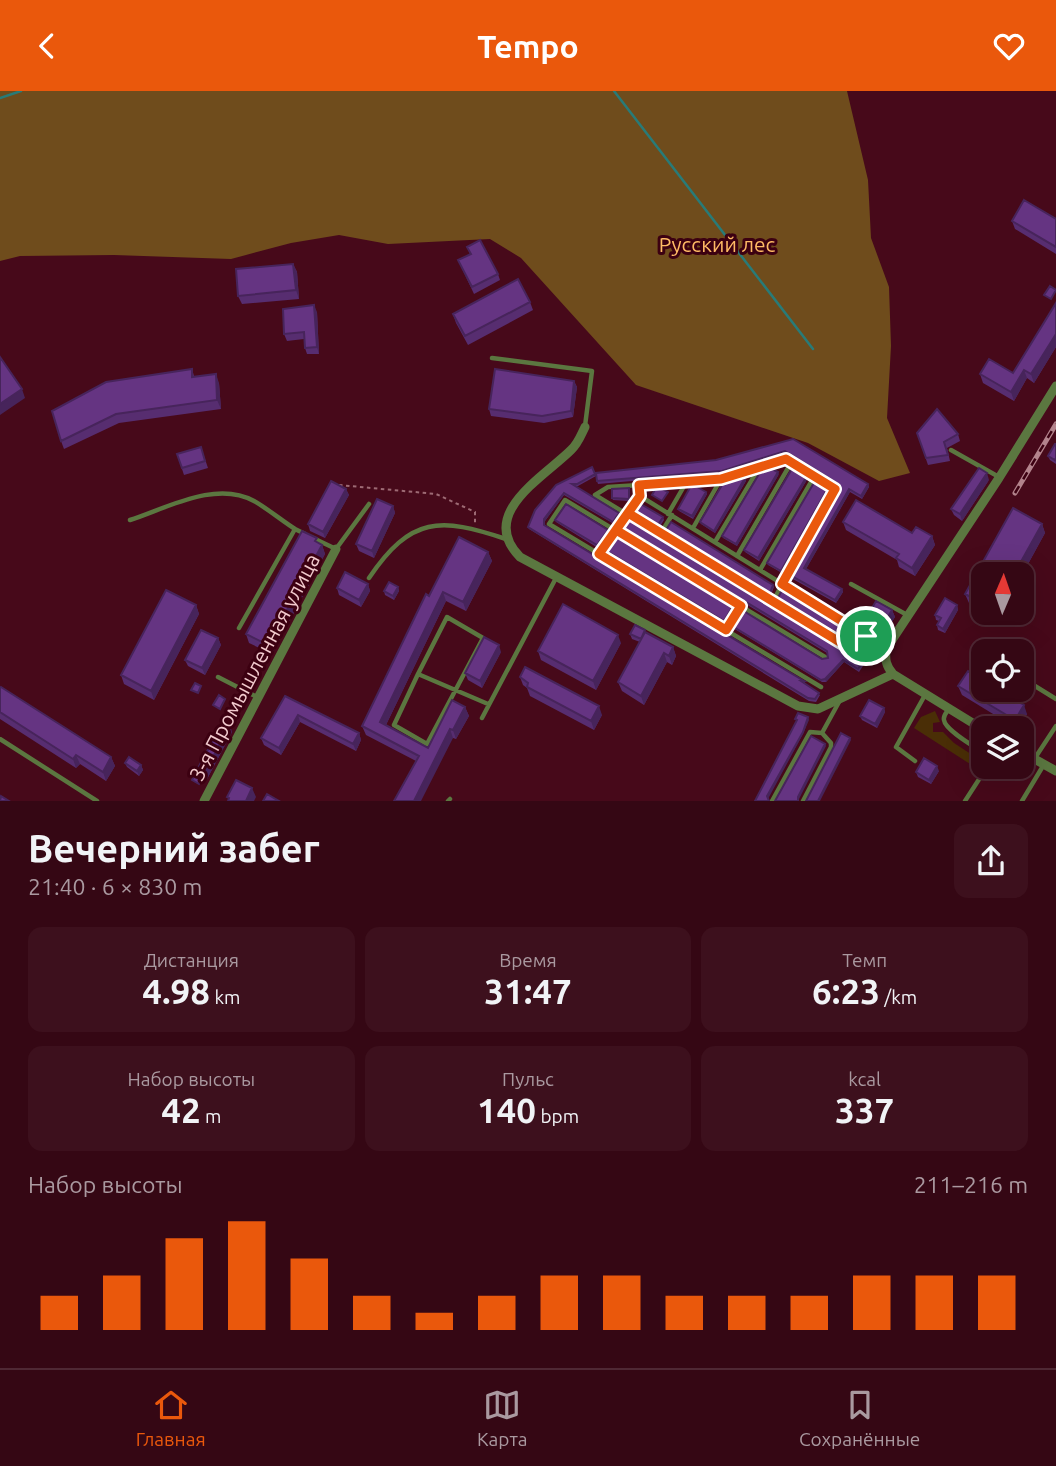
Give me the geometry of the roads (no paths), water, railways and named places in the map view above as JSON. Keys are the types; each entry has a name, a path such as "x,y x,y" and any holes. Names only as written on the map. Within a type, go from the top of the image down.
{"street":[{"path":"971,723 893,674 887,668 886,649 910,616 1056,386"},
{"path":"585,427 572,450 524,490 510,513 506,539 520,557 798,706 818,709 893,674"},
{"name":"3-я Промышленная улица","path":"204,801 336,549"},
{"path":"1034,759 1056,771"}],"lane":[{"path":"492,358 592,371 585,427"},
{"path":"951,450 999,478"},
{"path":"773,601 835,489 786,459 721,479 608,488 595,495 856,652 866,636"},
{"path":"737,556 791,463"},
{"path":"715,542 760,467"},
{"path":"760,570 814,477"},
{"path":"693,528 721,479"},
{"path":"661,533 687,481"},
{"path":"599,554 640,496 639,485"},
{"path":"130,520 205,495 228,493 253,500 295,529 336,549 369,504"},
{"path":"640,496 886,649"},
{"path":"821,687 549,524 565,501 825,657"},
{"path":"369,578 386,554 402,539 419,529 452,524 506,539"},
{"path":"239,628 295,529"},
{"path":"482,718 556,577"},
{"path":"851,584 910,616"},
{"path":"726,630 741,606"},
{"path":"447,617 483,638 455,691 427,744 394,725 447,617"},
{"path":"418,674 488,704"},
{"path":"218,677 257,698"},
{"path":"1034,685 1056,699"},
{"path":"915,761 896,747 925,695"},
{"path":"822,733 841,699"},
{"path":"948,710 944,722 971,745"},
{"path":"1022,801 1056,726"},
{"path":"772,801 810,731 822,733 831,743 831,747 803,801"},
{"path":"0,739 97,801"},
{"path":"965,801 979,779"}],"waterway":[{"path":"0,98 21,91"},
{"path":"614,91 813,349"}],"railway":[{"path":"1015,493 1056,424"}],"park label":[{"name":"Русский лес","path":"717,244"}]}
